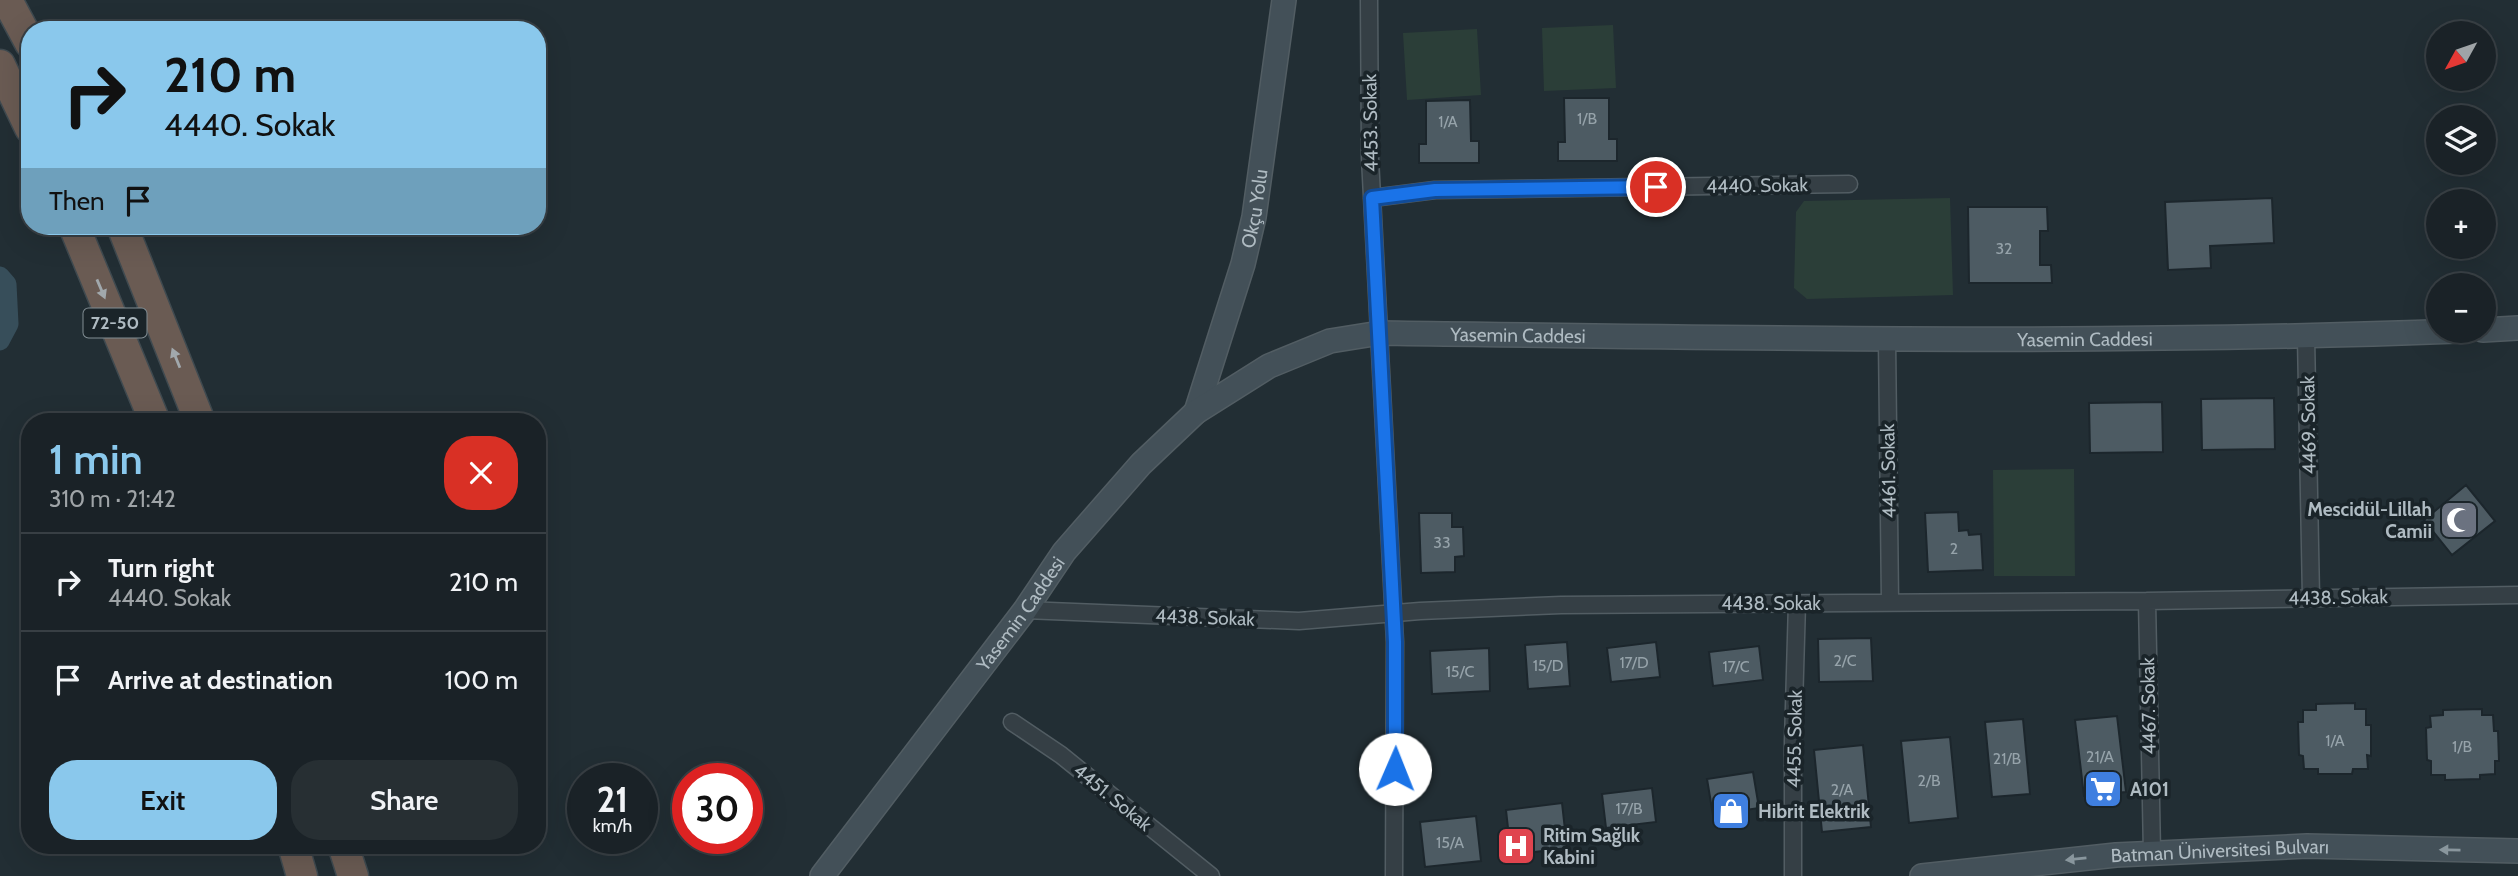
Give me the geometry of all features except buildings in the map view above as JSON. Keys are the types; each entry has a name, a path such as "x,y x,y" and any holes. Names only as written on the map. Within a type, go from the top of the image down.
{"highway":[{"path":"7,0 21,26"},
{"path":"0,65 21,109"},
{"name":"72-50","path":"78,235 151,413"},
{"name":"72-50","path":"126,235 196,413"},
{"path":"296,854 302,876"},
{"path":"346,854 352,876"}],"street":[{"name":"Okçu Yolu","path":"1196,412 1243,264 1254,217 1284,0"},
{"name":"4453. Sokak","path":"1369,0 1372,198 1394,613 1394,876"},
{"name":"4440. Sokak","path":"1372,198 1435,190 1849,184"},
{"path":"2496,329 2518,328"},
{"name":"Yasemin Caddesi","path":"822,876 1025,610 1073,542 1140,464 1196,412 1269,366 1329,341 1380,333 1887,340 2306,337 2426,332"},
{"name":"4469. Sokak","path":"2306,337 2311,598"},
{"name":"4461. Sokak","path":"1887,340 1890,603"},
{"name":"4438. Sokak","path":"1025,610 1299,621 1394,613 1561,605 2147,601 2518,595"},
{"name":"4467. Sokak","path":"2147,601 2152,853"},
{"name":"4455. Sokak","path":"1793,876 1797,603"},
{"name":"4451. Sokak","path":"1012,722 1061,755 1211,876"},
{"name":"Batman Üniversitesi Bulvarı","path":"1922,876 2152,853 2306,846 2518,851"}],"green space":[{"path":"1613,25 1616,88 1544,91 1542,28"},
{"path":"1477,29 1481,95 1407,100 1403,33"},
{"path":"1950,198 1953,295 1807,299 1794,288 1796,212 1804,201"},
{"path":"2074,469 2075,576 1994,576 1993,470"}],"waterway":[{"path":"0,276 7,284 9,324 0,341"}],"place":[{"name":"Mescidül-Lillah Camii","path":"2459,520"},
{"name":"A101","path":"2103,789"},
{"name":"Hibrit Elektrik","path":"1731,811"},
{"name":"Ritim Sağlık Kabini","path":"1516,846"}],"route":[{"path":"1395,769 1395,642 1372,198 1435,190 1656,187"}]}
